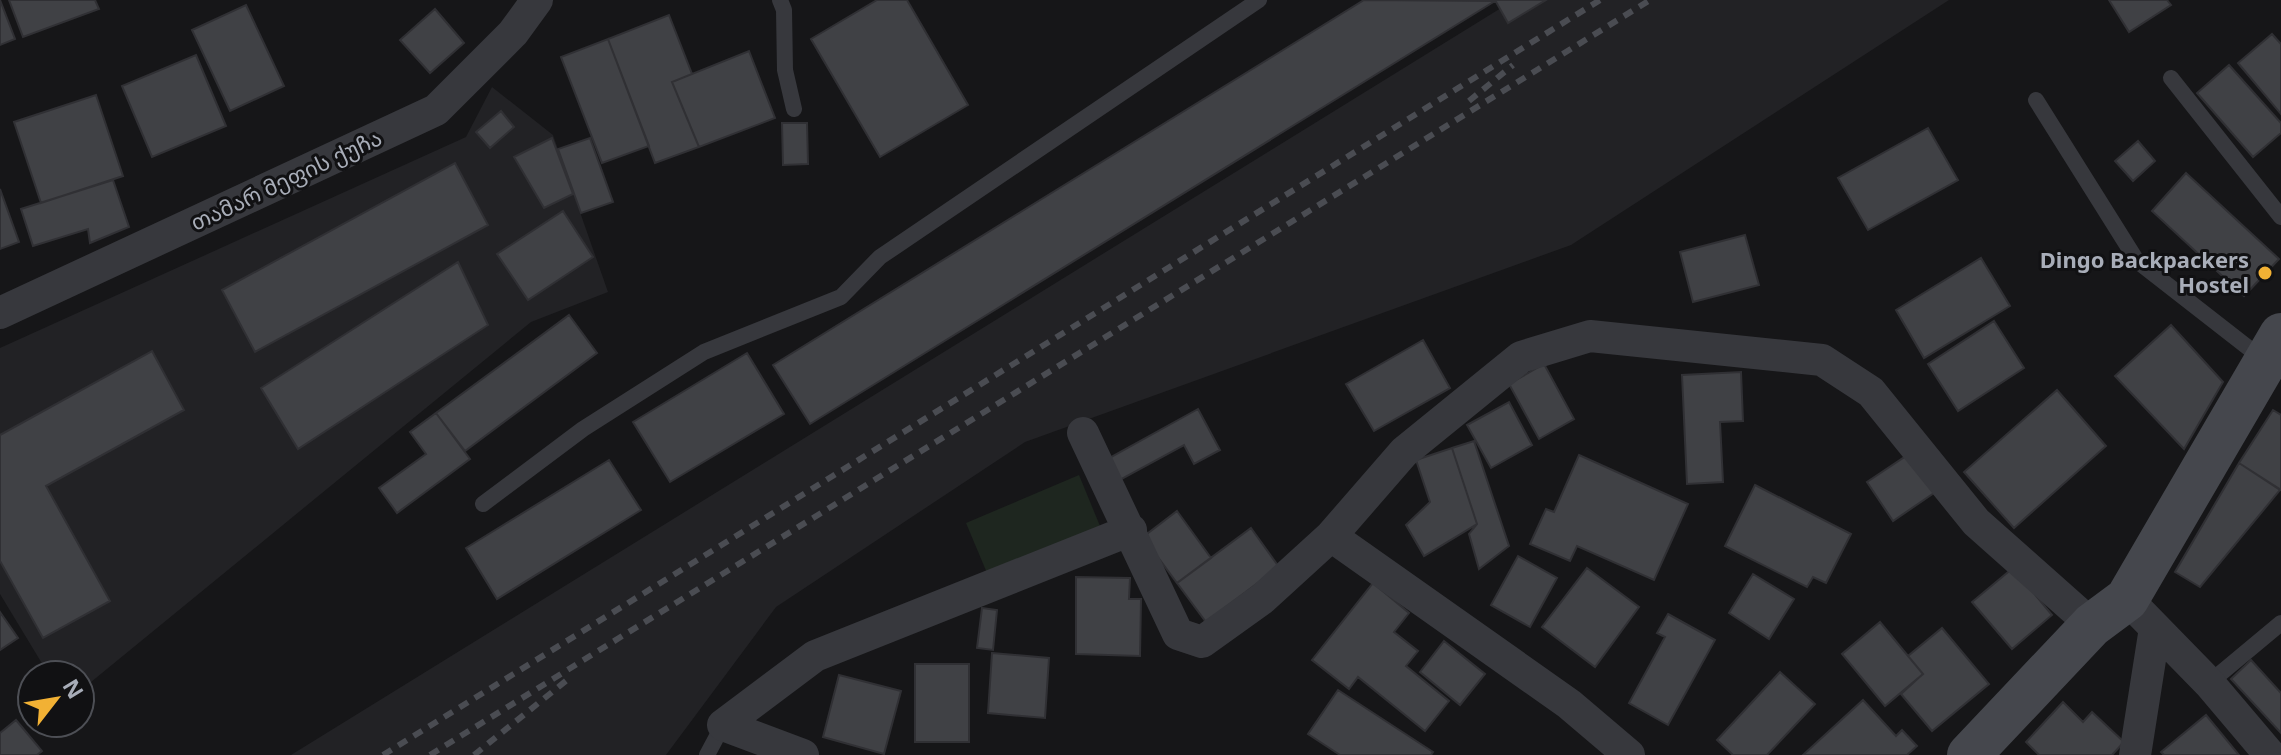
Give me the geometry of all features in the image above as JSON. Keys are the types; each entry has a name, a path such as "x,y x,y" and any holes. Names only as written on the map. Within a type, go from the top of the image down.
{"street":[{"name":"თამარ მეფის ქუჩა","path":"0,313 436,110 513,33 537,0"},
{"path":"1083,433 1178,634 1202,642 1262,599 1331,536 1404,452 1521,357 1590,336 1822,360 1871,392 1976,522 2092,625"},
{"path":"2135,755 2141,613 2273,348"},
{"path":"723,725 815,656 1131,530"},
{"path":"1331,536 1569,704 1629,755"},
{"path":"1969,755 2092,625 2141,613"},
{"path":"2141,613 2209,683 2270,755"},
{"path":"723,725 803,755"}],"lane":[{"path":"780,0 784,10 785,70 794,109"},
{"path":"483,504 583,429 704,352 841,297 880,257 1259,0"},
{"path":"2171,78 2281,217"},
{"path":"2036,100 2137,261 2273,348"},
{"path":"2209,683 2281,623"},
{"path":"707,755 723,725"}],"shaded area":[{"path":"1514,0 1949,0 1571,245 1025,442 776,607 666,755 291,755"},
{"path":"492,87 553,135 608,292 531,322 96,678 96,659 39,659 0,594 0,348 466,137"},
{"path":"1079,475 1100,526 987,573 966,523"}],"building":[{"path":"0,0 15,39 0,45"},
{"path":"9,0 95,0 99,9 23,37"},
{"path":"877,0 907,0 968,105 880,157 811,39"},
{"path":"1364,0 1495,1 810,424 773,365"},
{"path":"1495,0 1546,0 1508,23"},
{"path":"2109,0 2167,0 2171,5 2129,32"},
{"path":"246,5 284,86 230,111 192,30"},
{"path":"435,9 464,43 430,73 400,40"},
{"path":"669,15 692,74 672,82 699,147 655,163 608,39"},
{"path":"2272,34 2281,44 2281,114 2238,63"},
{"path":"608,39 649,146 602,163 561,57"},
{"path":"749,51 775,118 699,147 672,82"},
{"path":"196,55 226,126 152,157 122,86"},
{"path":"2229,65 2281,123 2281,133 2253,157 2197,93"},
{"path":"96,95 123,176 41,203 14,122"},
{"path":"501,111 514,127 490,148 476,132"},
{"path":"782,123 807,123 808,164 783,165"},
{"path":"1928,128 1958,180 1868,230 1838,178"},
{"path":"552,138 573,194 544,208 514,157"},
{"path":"590,138 613,202 581,213 558,149"},
{"path":"2138,141 2155,161 2133,181 2115,161"},
{"path":"455,163 488,225 255,352 222,290"},
{"path":"2186,173 2279,259 2244,296 2152,211"},
{"path":"113,180 129,227 90,243 88,229 33,246 21,209"},
{"path":"0,189 19,242 0,249"},
{"path":"563,211 593,257 528,300 497,254"},
{"path":"1745,235 1759,285 1693,302 1680,252"},
{"path":"1981,258 2010,306 1924,358 1896,310"},
{"path":"458,262 488,325 298,449 261,388"},
{"path":"569,315 597,353 465,451 436,413"},
{"path":"1994,321 2024,368 1958,411 1928,364"},
{"path":"2171,325 2223,382 2184,449 2115,376"},
{"path":"1423,340 1450,388 1374,431 1346,384"},
{"path":"152,351 184,410 46,486 110,601 43,638 0,561 0,435"},
{"path":"747,353 784,414 670,482 633,422"},
{"path":"1544,364 1574,419 1539,439 1509,384"},
{"path":"1741,372 1743,421 1720,422 1723,482 1687,484 1682,375"},
{"path":"2057,390 2106,446 2014,528 1964,472"},
{"path":"1509,402 1532,445 1491,468 1467,425"},
{"path":"1198,409 1220,450 1194,464 1184,445 1118,481 1106,460"},
{"path":"2273,410 2281,415 2281,490 2239,463"},
{"path":"436,413 470,459 397,513 379,488 426,454 410,432"},
{"path":"1474,441 1509,546 1479,569 1469,534 1477,524 1452,448"},
{"path":"1452,448 1477,524 1424,556 1406,525 1430,502 1416,460"},
{"path":"1909,454 1934,493 1893,521 1867,482"},
{"path":"1579,455 1688,504 1654,580 1577,546 1570,561 1530,544 1546,509 1554,512"},
{"path":"609,460 641,510 497,599 466,548"},
{"path":"2239,463 2280,490 2200,587 2175,572"},
{"path":"1755,485 1851,534 1826,583 1813,577 1807,587 1725,546"},
{"path":"1177,511 1211,558 1177,583 1143,537"},
{"path":"1251,528 1279,567 1206,622 1177,583"},
{"path":"1518,556 1557,578 1530,627 1491,605"},
{"path":"1587,568 1639,607 1595,667 1542,627"},
{"path":"2013,568 2052,615 2012,649 1972,602"},
{"path":"1753,574 1794,599 1769,639 1729,613"},
{"path":"1076,577 1130,578 1129,599 1141,599 1140,656 1076,654"},
{"path":"1373,583 1409,613 1394,632 1418,651 1406,666 1449,701 1425,731 1358,677 1349,689 1312,660"},
{"path":"982,608 997,610 993,650 977,648"},
{"path":"0,612 18,638 0,650"},
{"path":"1668,614 1715,640 1668,725 1629,703 1665,637 1657,633"},
{"path":"1880,622 1923,674 1885,706 1842,654"},
{"path":"1942,628 1989,684 1932,731 1901,694 1923,674 1908,656"},
{"path":"1444,641 1485,674 1460,705 1420,672"},
{"path":"992,653 1049,658 1045,718 988,713"},
{"path":"2251,660 2281,693 2281,733 2231,679"},
{"path":"915,664 969,664 969,742 915,742"},
{"path":"1780,672 1815,704 1767,755 1733,755 1717,740"},
{"path":"839,675 901,691 884,754 823,737"},
{"path":"1338,690 1433,752 1431,755 1340,755 1308,734"},
{"path":"1863,700 1896,736 1902,730 1917,746 1907,755 1803,755"},
{"path":"2063,702 2083,722 2092,712 2124,742 2112,755 2039,755 2026,742"},
{"path":"2206,715 2239,755 2164,755 2161,752"},
{"path":"16,720 16,739 32,739 42,751 37,755 0,755 0,733"}],"railway":[{"path":"383,755 1600,0"},
{"path":"430,755 1650,0"},
{"path":"1469,101 1513,65"},
{"path":"474,755 572,676"}],"place":[{"name":"Dingo Backpackers Hostel","path":"2265,273"}]}
